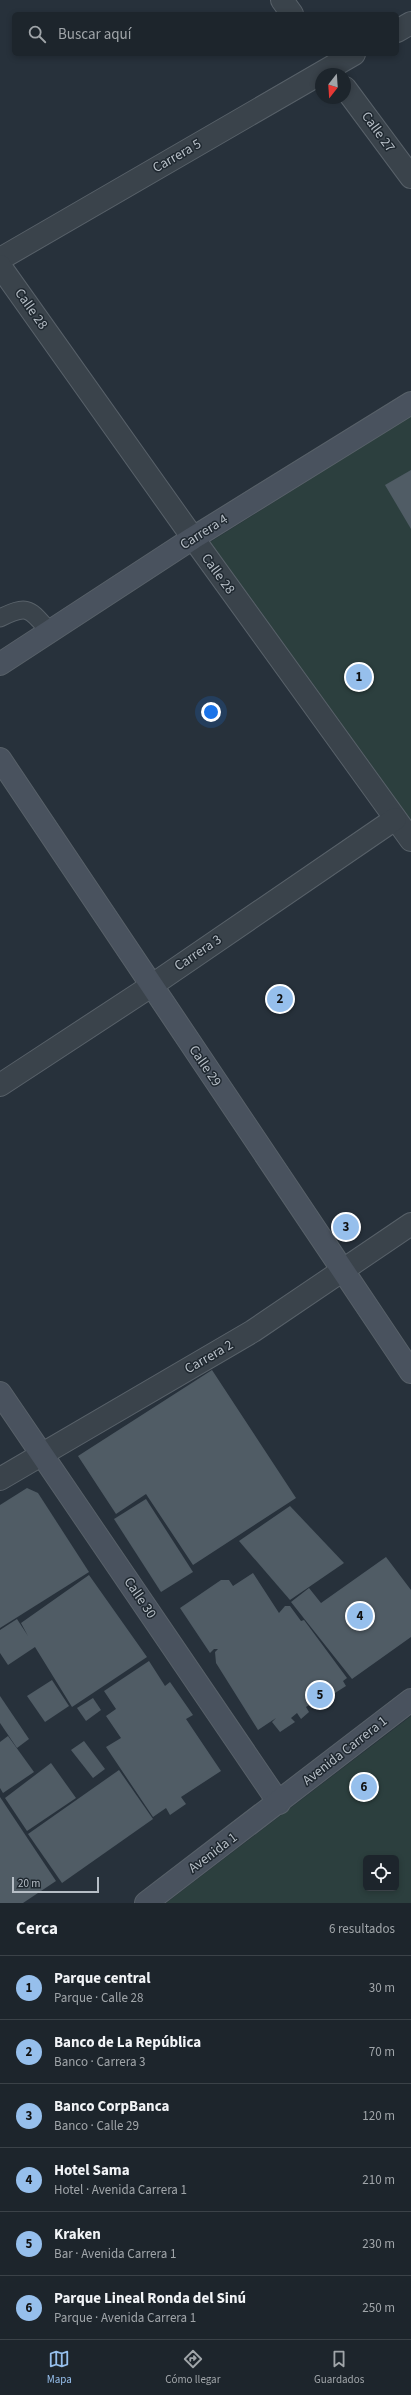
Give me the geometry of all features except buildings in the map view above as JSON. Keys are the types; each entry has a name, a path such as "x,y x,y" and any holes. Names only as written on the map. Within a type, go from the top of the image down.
{"street":[{"path":"282,0 291,12"},
{"path":"399,30 411,23"},
{"name":"Carrera 5","path":"0,259 329,65 349,56"},
{"name":"Calle 27","path":"351,96 411,178"},
{"name":"Calle 28","path":"0,266 192,538 411,840"},
{"name":"Carrera 4","path":"0,664 51,633 192,538 411,404"},
{"name":"Calle 29","path":"0,759 411,1372"},
{"name":"Carrera 3","path":"0,1085 151,986 395,819"},
{"name":"Carrera 2","path":"0,1479 253,1331 343,1272 411,1224"},
{"name":"Calle 30","path":"0,1393 280,1803"},
{"name":"Avenida Carrera 1","path":"280,1803 411,1700"},
{"name":"Avenida 1","path":"146,1903 280,1803"}],"lane":[{"path":"0,618 18,609 30,611 51,633"}],"green space":[{"path":"411,416 411,831 207,544"},
{"path":"411,1716 411,1903 166,1903"}],"place":[{"name":"Parque central","path":"359,677"},
{"name":"Banco de La República","path":"280,999"},
{"name":"Banco CorpBanca","path":"346,1227"},
{"name":"Hotel Sama","path":"360,1616"},
{"name":"Kraken","path":"320,1695"},
{"name":"Parque Lineal Ronda del Sinú","path":"364,1787"}]}
